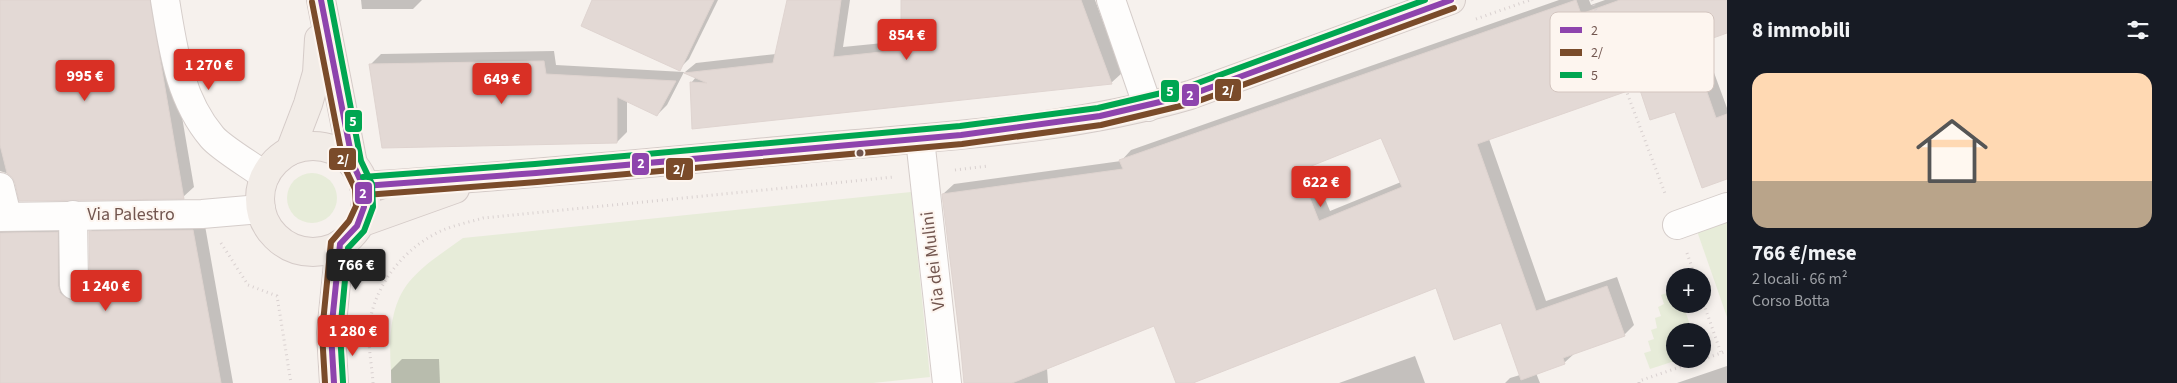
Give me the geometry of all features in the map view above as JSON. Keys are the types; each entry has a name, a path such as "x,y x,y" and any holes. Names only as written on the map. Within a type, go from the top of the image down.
{"main road":[{"path":"322,4 358,175 365,205 360,223 351,235 340,244 317,251 297,249 285,243 272,232 261,209 260,194 266,176 279,158 290,151 306,146 324,147 341,154 358,175 485,178 983,133 1095,118 1148,107 1190,95 1451,0"},
{"path":"290,151 308,104 317,73 322,4"},
{"path":"360,223 485,178"},
{"path":"334,383 330,333 340,244"}],"street":[{"path":"165,0 181,84 195,111 213,138 266,176"},
{"path":"1111,0 1148,107"},
{"name":"Via dei Mulini","path":"920,139 947,383"},
{"path":"0,186 3,216"},
{"path":"1677,225 1727,207"},
{"name":"Via Palestro","path":"3,216 202,214 261,209"},
{"path":"73,215 74,285"}],"path":[{"path":"1592,0 1597,12"},
{"path":"1627,92 1677,225"},
{"path":"373,383 369,330 372,312 385,280 409,251 443,230 483,218 923,174 998,164"},
{"path":"202,214 248,285 277,296 291,383"},
{"path":"1707,313 1721,353"},
{"path":"1639,383 1727,351"}],"green space":[{"path":"307,173 317,173 330,180 337,193 337,203 330,216 317,223 307,223 298,219 291,212 287,203 287,193 291,184 298,177"},
{"path":"911,192 930,377 873,383 392,383 390,357 391,330 393,317 402,293 421,269 463,238"},
{"path":"1727,220 1727,317 1711,268 1697,231"},
{"path":"1666,293 1666,313 1686,313 1689,323 1666,323 1666,364 1650,369 1644,353 1651,351 1648,341 1654,339 1651,330 1657,328 1655,318 1661,316 1658,307 1664,304 1661,295"}],"building":[{"path":"0,0 150,0 184,199 19,201 15,183 7,173 0,145"},
{"path":"592,0 714,0 680,71 581,26"},
{"path":"787,0 841,0 833,57 901,50 901,0 1081,0 1112,84 692,129 690,82 707,83 684,73 773,63"},
{"path":"1576,0 1580,12 1550,12 1550,92 1625,92 1477,144 1536,311 1607,286 1625,336 1563,358 1565,364 1521,380 1501,323 1454,340 1436,288 1193,383 1176,383 1154,326 1012,383 964,383 942,194 1123,169 1119,160","holes":["1381,138 1402,187 1319,221 1299,171"]},
{"path":"1620,0 1727,0 1727,33 1714,38 1714,12 1587,12"},
{"path":"544,61 546,74 676,81 657,116 617,97 617,143 382,148 369,64"},
{"path":"1641,92 1707,92 1716,118 1727,114 1727,179 1702,188 1675,112 1650,120"},
{"path":"193,230 221,383 0,383 0,233 58,232 58,286 60,293 66,298 75,301 82,299 90,285 89,231"}],"transit line":[{"name":"2","path":"321,0 353,164 363,186 364,207 357,226 340,244 331,333 334,383"},
{"name":"5","path":"330,0 361,161 372,184 373,207 364,231 348,248 340,333 343,382"},
{"name":"5","path":"363,177 535,164 960,126 1098,108 1187,87 1425,0"},
{"name":"2","path":"364,186 536,173 961,135 1100,116 1190,95 1451,0"},
{"name":"2/","path":"312,2 344,166 355,189 356,206 349,221 331,242 322,333 325,383"},
{"name":"2/","path":"365,195 537,182 962,144 1101,125 1193,103 1454,8"}]}
